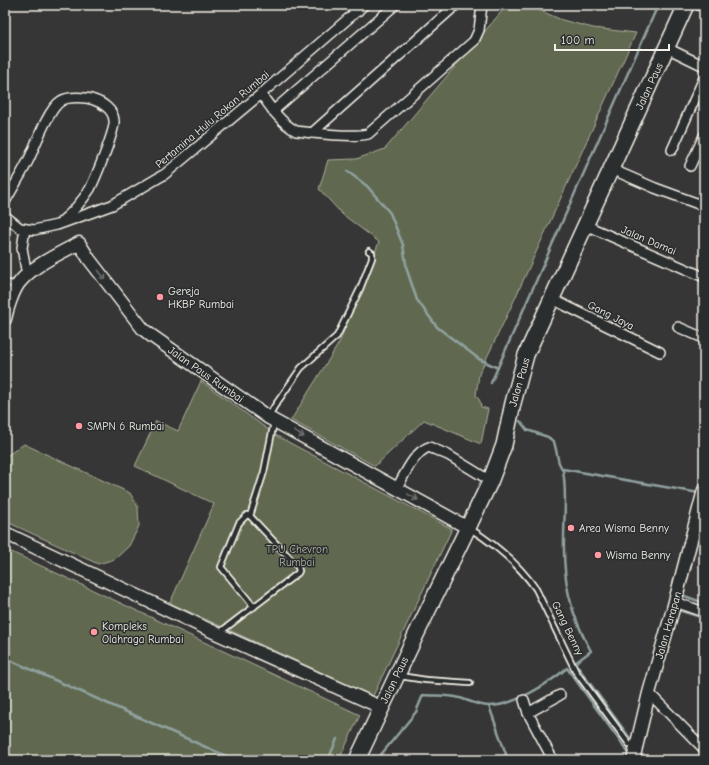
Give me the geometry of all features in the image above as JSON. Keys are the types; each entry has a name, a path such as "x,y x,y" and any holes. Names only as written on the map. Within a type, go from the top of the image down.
{"main road":[{"name":"Jalan Paus","path":"357,760 378,706 397,675 484,477 497,442 505,401 519,354 578,222 660,46 677,5"},
{"name":"Jalan Paus","path":"351,760 464,525 490,482 504,445 513,403 526,355 686,5"}],"street":[{"path":"349,5 361,8"},
{"path":"273,111 396,5"},
{"path":"312,133 456,5"},
{"path":"261,94 273,111 288,127 296,131 312,133 368,134 474,41 478,30 482,5"},
{"path":"698,5 704,6"},
{"name":"Pertamina Hulu Rokan Rumbai","path":"25,228 34,230 57,225 112,205 165,174 361,8"},
{"path":"667,48 704,66"},
{"path":"672,150 704,78"},
{"path":"5,202 30,158 49,115 61,101 78,97 90,98 101,102 111,112 114,120 114,131 90,188 73,212 57,225"},
{"path":"690,166 704,136"},
{"path":"611,169 704,206"},
{"path":"5,216 20,228 25,228 22,248 27,275"},
{"name":"Jalan Damai","path":"585,225 704,277"},
{"name":"Jalan Paus Rumbai","path":"5,315 18,284 27,275 58,254 79,244 143,329 272,419 464,525"},
{"name":"Gang Jaya","path":"552,298 660,352"},
{"path":"678,327 701,337 704,340"},
{"path":"397,488 419,454 429,447 448,455 484,477"},
{"name":"Jalan Harapan","path":"632,752 675,602 704,490"},
{"path":"5,533 218,634 378,706"},
{"path":"675,602 704,612"},
{"path":"649,693 704,749"},
{"path":"528,713 560,695"},
{"path":"524,700 528,713 552,760"}],"lane":[{"path":"250,516 264,472 274,407 301,368 334,339 340,331 360,289 372,258 372,254 369,251"},
{"path":"5,283 18,284"},
{"path":"250,516 247,515 239,523 221,567 254,607"},
{"path":"218,634 299,571 298,567 250,516"},
{"name":"Gang Benny","path":"464,525 507,556 536,589 576,672 632,752"},
{"path":"397,675 426,680 470,683"}],"green space":[{"path":"507,5 527,5 562,20 593,28 636,33 479,374 476,395 480,401 481,407 488,409 481,444 424,420 375,466 291,420 339,343 379,242 342,214 319,189 328,160 356,159 385,149"},
{"name":"TPU Chevron Rumbai","path":"201,381 277,436 452,529 373,696 170,603 214,504 135,466 156,421 178,431"},
{"path":"24,444 130,493 138,507 139,526 129,546 115,559 98,564 5,521 5,457"},
{"name":"Kompleks Olahraga Rumbai","path":"5,549 360,715 339,760 5,760"}],"waterway":[{"path":"491,383 658,5"},
{"path":"347,171 367,186 390,213 403,245 407,270 417,300 437,327 479,359 498,368"},
{"path":"520,421 527,430 548,437 554,442 559,463 563,471 565,496 564,554 569,597 578,624 591,651 575,663 632,741"},
{"path":"563,469 699,493"},
{"path":"702,486 704,479"},
{"path":"682,593 682,595 704,603"},
{"path":"677,611 678,610 704,618"},
{"path":"5,658 235,760"},
{"path":"373,756 379,757 416,712 423,695 455,697 486,706 500,705 531,693 567,668 630,755"},
{"path":"489,706 508,760"},
{"path":"328,760 337,739"}],"place":[{"name":"Gereja HKBP Rumbai","path":"160,297"},
{"name":"SMPN 6 Rumbai","path":"79,426"},
{"name":"Area Wisma Benny","path":"571,528"},
{"name":"Wisma Benny","path":"598,555"},
{"name":"Kompleks Olahraga Rumbai","path":"94,632"}]}
